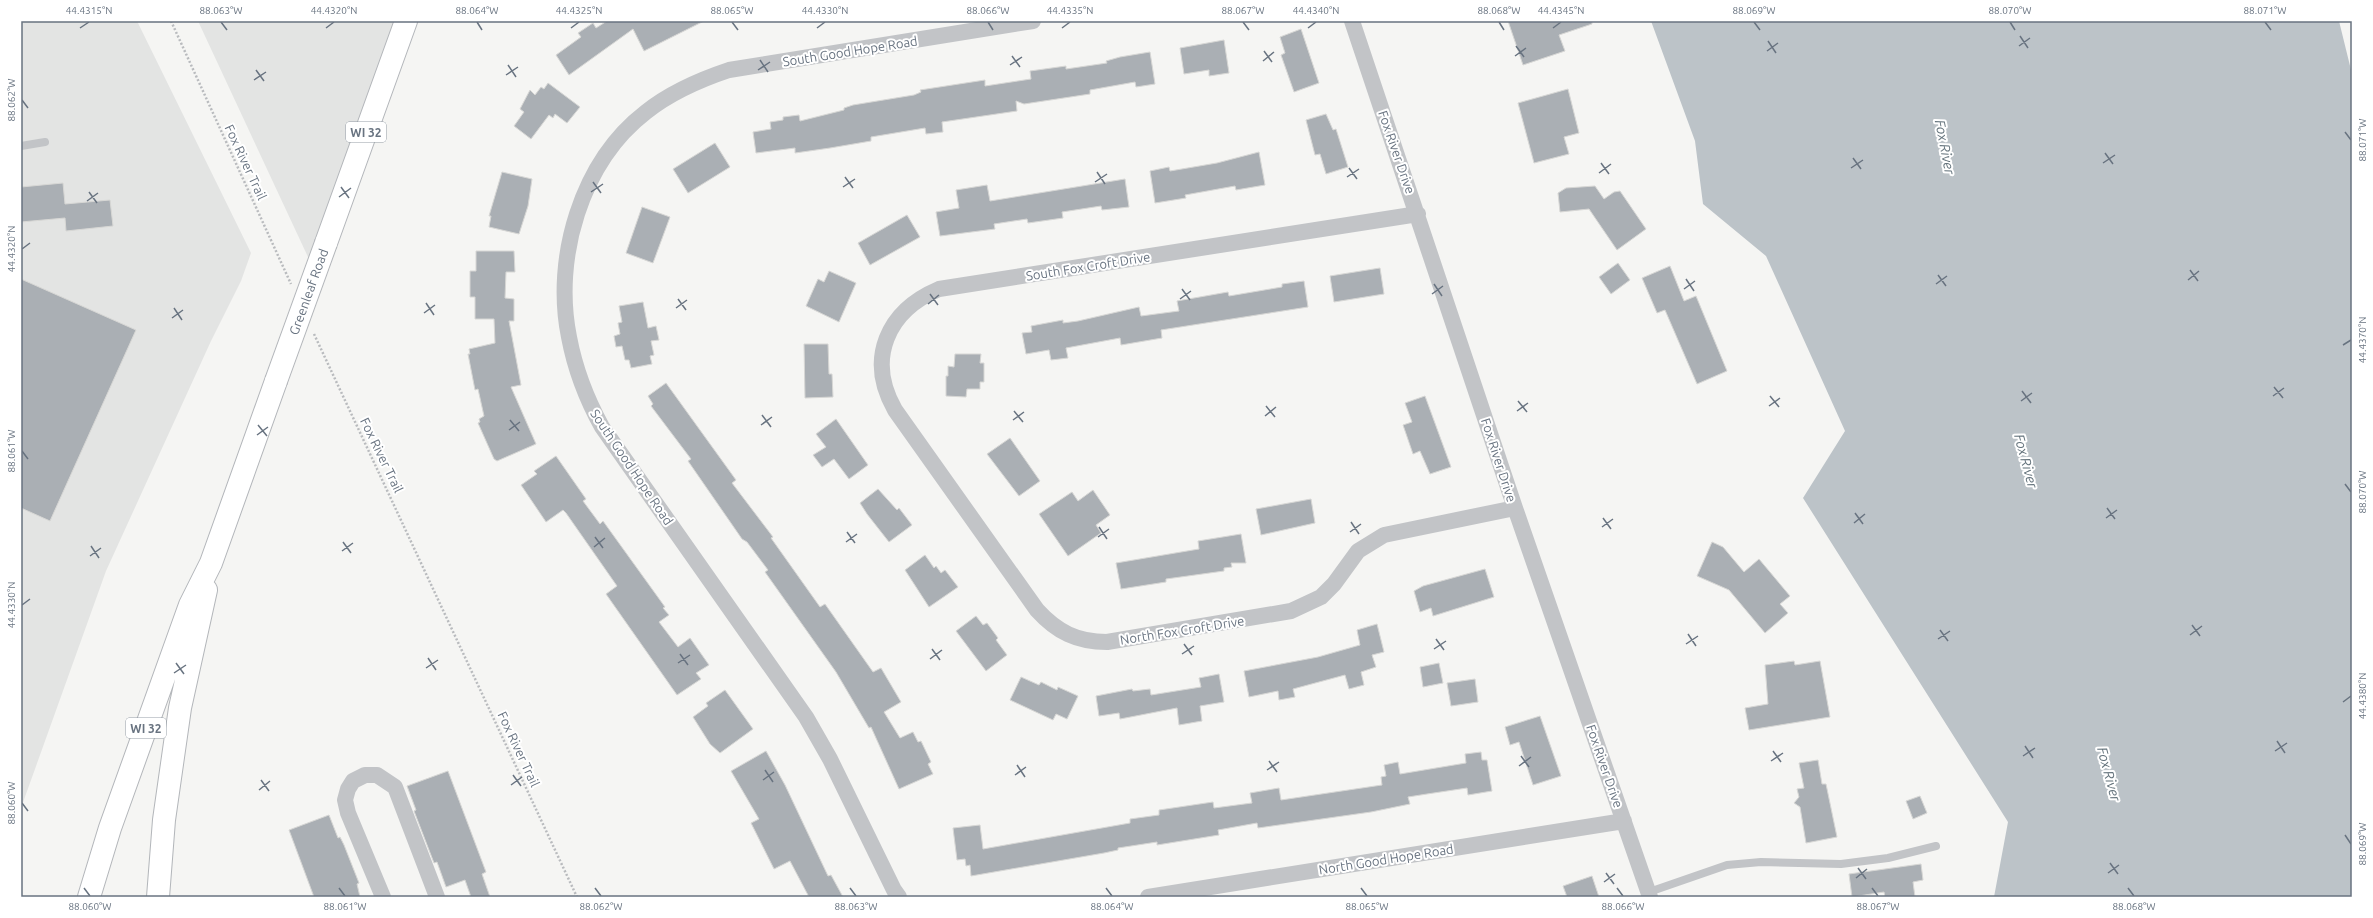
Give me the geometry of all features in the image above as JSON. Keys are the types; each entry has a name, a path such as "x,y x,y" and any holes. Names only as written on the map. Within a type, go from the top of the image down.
{"main road":[{"name":"Greenleaf Road","path":"211,563 406,21"},
{"name":"WI 32","path":"89,897 108,836 190,605 211,563"},
{"name":"WI 32","path":"158,897 164,820 180,708 202,613 211,563"}],"street":[{"name":"South Good Hope Road","path":"899,897 894,890 836,770 806,717 602,427 591,406 576,368 568,336 565,300 570,240 578,210 592,178 624,133 645,112 672,94 695,82 729,70 1033,21"},
{"name":"Fox River Drive","path":"1352,21 1418,214 1515,508 1650,894"},
{"name":"South Fox Croft Drive","path":"914,437 890,401 882,374 882,361 885,344 892,326 909,306 923,296 947,288 1418,214"},
{"name":"North Fox Croft Drive","path":"914,437 1037,610 1048,622 1064,633 1093,642 1107,642 1291,612 1321,597 1334,584 1358,551 1384,535 1515,508"},
{"path":"383,897 348,813 345,800 348,789 354,781 365,775 377,775 395,787 437,897"},
{"name":"North Good Hope Road","path":"1148,897 1624,821"}],"lane":[{"path":"21,146 45,142"},
{"path":"1650,894 1727,864 1761,862 1841,864 1888,858 1936,846"}],"path":[{"name":"Fox River Trail","path":"171,21 293,290"},
{"name":"Fox River Trail","path":"312,331 577,897"}],"shaded area":[{"path":"21,21 137,21 251,253 241,281 211,341 106,571 21,808"},
{"path":"198,21 406,21 315,272"}],"water":[{"name":"Fox River","path":"1651,21 2339,21 2352,74 2352,897 1994,897 2008,822 1803,498 1845,431 1766,256 1703,204 1695,141"}],"building":[{"path":"607,21 704,21 644,51 633,29 569,75 556,55 581,37 578,33 593,23 596,28"},
{"path":"1508,21 1592,21 1592,24 1559,35 1565,51 1523,65"},
{"path":"1301,29 1319,83 1294,92 1281,55 1285,53 1280,37"},
{"path":"1224,40 1229,73 1209,76 1209,70 1184,74 1180,48"},
{"path":"1150,52 1155,84 1136,87 1135,82 1090,90 1090,94 1024,104 1016,101 1017,111 942,122 943,132 926,134 925,128 871,137 871,141 830,148 795,153 795,148 756,153 753,132 771,129 770,122 783,120 783,117 799,115 800,121 844,110 844,108 853,105 914,95 921,92 920,90 985,80 985,86 1031,79 1030,71 1066,66 1066,69 1107,63 1106,61 1120,57"},
{"path":"548,83 580,107 567,123 555,114 553,118 549,115 531,139 514,126 524,112 520,109 530,90 535,95 541,87 544,89"},
{"path":"1568,89 1579,133 1564,137 1569,154 1534,163 1518,103"},
{"path":"1326,114 1333,130 1336,129 1348,167 1326,174 1320,154 1315,155 1306,120"},
{"path":"715,143 730,167 688,193 673,169"},
{"path":"1259,152 1265,185 1236,190 1235,186 1185,195 1186,198 1155,203 1150,171 1169,167 1170,171 1217,163"},
{"path":"502,172 532,179 528,206 519,234 489,227 491,216 489,216"},
{"path":"1125,179 1129,207 1102,210 1101,206 1062,212 1063,218 1028,223 1027,219 994,224 995,229 940,236 936,212 959,208 956,190 987,185 990,201"},
{"path":"63,183 65,204 110,200 113,226 66,231 65,218 21,222 21,187"},
{"path":"1595,186 1604,199 1614,192 1620,191 1646,229 1617,250 1589,209 1560,212 1558,193 1566,188"},
{"path":"642,207 670,217 653,263 626,253"},
{"path":"907,215 920,237 870,265 858,243"},
{"path":"476,251 514,251 515,272 506,272 505,298 514,299 514,321 509,321 521,385 511,387 536,444 497,461 494,459 478,423 480,422 479,419 484,416 478,389 475,390 468,354 470,354 469,349 495,343 494,319 475,319 475,297 470,297 470,271 476,271"},
{"path":"1618,263 1630,280 1611,294 1599,277"},
{"path":"1670,266 1684,301 1696,296 1727,371 1697,384 1665,310 1657,313 1642,278"},
{"path":"1380,268 1384,294 1334,302 1330,276"},
{"path":"829,271 856,283 839,322 806,306 818,279 824,282"},
{"path":"21,279 136,330 50,521 21,508"},
{"path":"1304,281 1308,307 1161,330 1162,338 1121,345 1120,338 1066,348 1068,358 1051,360 1049,350 1026,354 1022,333 1032,332 1031,326 1063,320 1063,323 1078,321 1139,307 1141,316 1179,311 1177,301 1228,292 1229,296 1282,287 1282,284"},
{"path":"643,302 648,328 656,326 659,340 651,341 654,355 650,356 652,364 631,368 629,360 625,360 622,346 616,347 614,336 620,334 618,323 622,322 619,306"},
{"path":"804,344 828,344 829,374 832,374 833,397 805,398"},
{"path":"955,354 981,354 980,363 984,363 984,382 980,382 980,389 967,389 966,397 946,396 946,376 948,376 948,366 954,367"},
{"path":"666,383 736,480 732,483 773,537 771,538 820,607 825,604 873,672 881,668 901,702 884,712 900,738 913,732 918,742 921,741 931,762 928,764 933,774 899,789 871,727 869,728 836,672 765,572 768,570 747,542 742,539 688,461 691,459 651,406 653,404 648,396"},
{"path":"1425,396 1451,467 1430,474 1420,451 1413,454 1403,425 1412,422 1405,403"},
{"path":"836,419 868,465 849,479 834,459 822,467 813,455 826,447 816,434"},
{"path":"1010,438 1040,481 1019,496 987,454"},
{"path":"556,456 586,499 583,501 600,524 603,521 665,607 663,608 669,615 659,622 678,647 690,638 709,665 696,673 701,679 677,695 606,594 617,586 566,513 563,510 546,522 521,485 537,474 534,471"},
{"path":"878,489 897,510 899,508 912,525 889,542 860,503"},
{"path":"1093,490 1110,515 1096,525 1101,533 1068,556 1039,514 1072,492 1078,501"},
{"path":"1311,499 1315,523 1261,535 1256,509"},
{"path":"1241,534 1246,563 1231,563 1232,567 1224,568 1224,571 1166,579 1166,582 1121,589 1116,563 1199,549 1198,541"},
{"path":"1712,542 1723,547 1744,572 1759,559 1790,596 1780,604 1788,613 1765,633 1729,590 1697,576"},
{"path":"925,555 934,568 936,566 941,573 945,570 958,587 929,607 905,570"},
{"path":"1485,569 1494,597 1433,616 1431,608 1420,612 1414,591 1423,586"},
{"path":"976,616 983,625 987,623 998,638 996,640 1007,655 986,671 956,631"},
{"path":"1377,624 1384,652 1372,655 1376,667 1361,672 1364,685 1349,689 1345,675 1293,689 1295,697 1279,700 1278,691 1249,697 1244,671 1318,657 1360,645 1357,630"},
{"path":"1794,661 1795,665 1820,661 1830,717 1749,730 1745,708 1768,704 1765,665"},
{"path":"1439,663 1443,683 1423,687 1420,667"},
{"path":"1219,674 1224,702 1200,706 1202,721 1179,725 1177,708 1120,719 1119,713 1099,716 1096,696 1132,689 1133,691 1150,689 1151,695 1201,687 1199,678"},
{"path":"1021,677 1039,685 1041,682 1057,690 1058,687 1078,696 1067,719 1056,714 1053,720 1010,700"},
{"path":"1475,679 1478,702 1451,706 1447,683"},
{"path":"725,690 753,729 720,753 710,744 693,717 708,706 706,703"},
{"path":"1540,716 1561,776 1533,785 1519,742 1510,745 1505,727"},
{"path":"766,751 785,785 828,876 831,875 843,897 809,897 790,861 774,869 751,823 759,819 731,771"},
{"path":"1481,752 1482,760 1487,760 1492,791 1468,795 1467,788 1408,797 1410,804 1371,812 1258,828 1257,823 1218,830 1219,835 1157,845 1157,842 1118,848 1118,850 1104,853 971,876 970,865 966,866 965,859 957,860 953,828 980,825 983,849 1130,823 1130,819 1159,815 1159,810 1213,802 1214,808 1252,803 1250,793 1279,788 1281,800 1382,785 1381,777 1386,776 1384,765 1398,762 1400,774 1466,763 1465,754"},
{"path":"1818,760 1822,784 1826,784 1837,837 1806,843 1800,807 1794,803 1799,797 1797,789 1804,788 1799,763"},
{"path":"448,771 486,872 482,874 490,897 471,897 465,880 446,887 437,862 434,863 414,811 416,810 407,786"},
{"path":"1920,796 1927,813 1913,819 1906,801"},
{"path":"329,815 338,838 340,837 344,845 359,883 357,884 360,897 314,897 289,830"},
{"path":"1921,864 1923,880 1913,882 1915,897 1885,897 1884,892 1852,897 1849,874"},
{"path":"1592,876 1599,897 1567,897 1563,886"}]}
